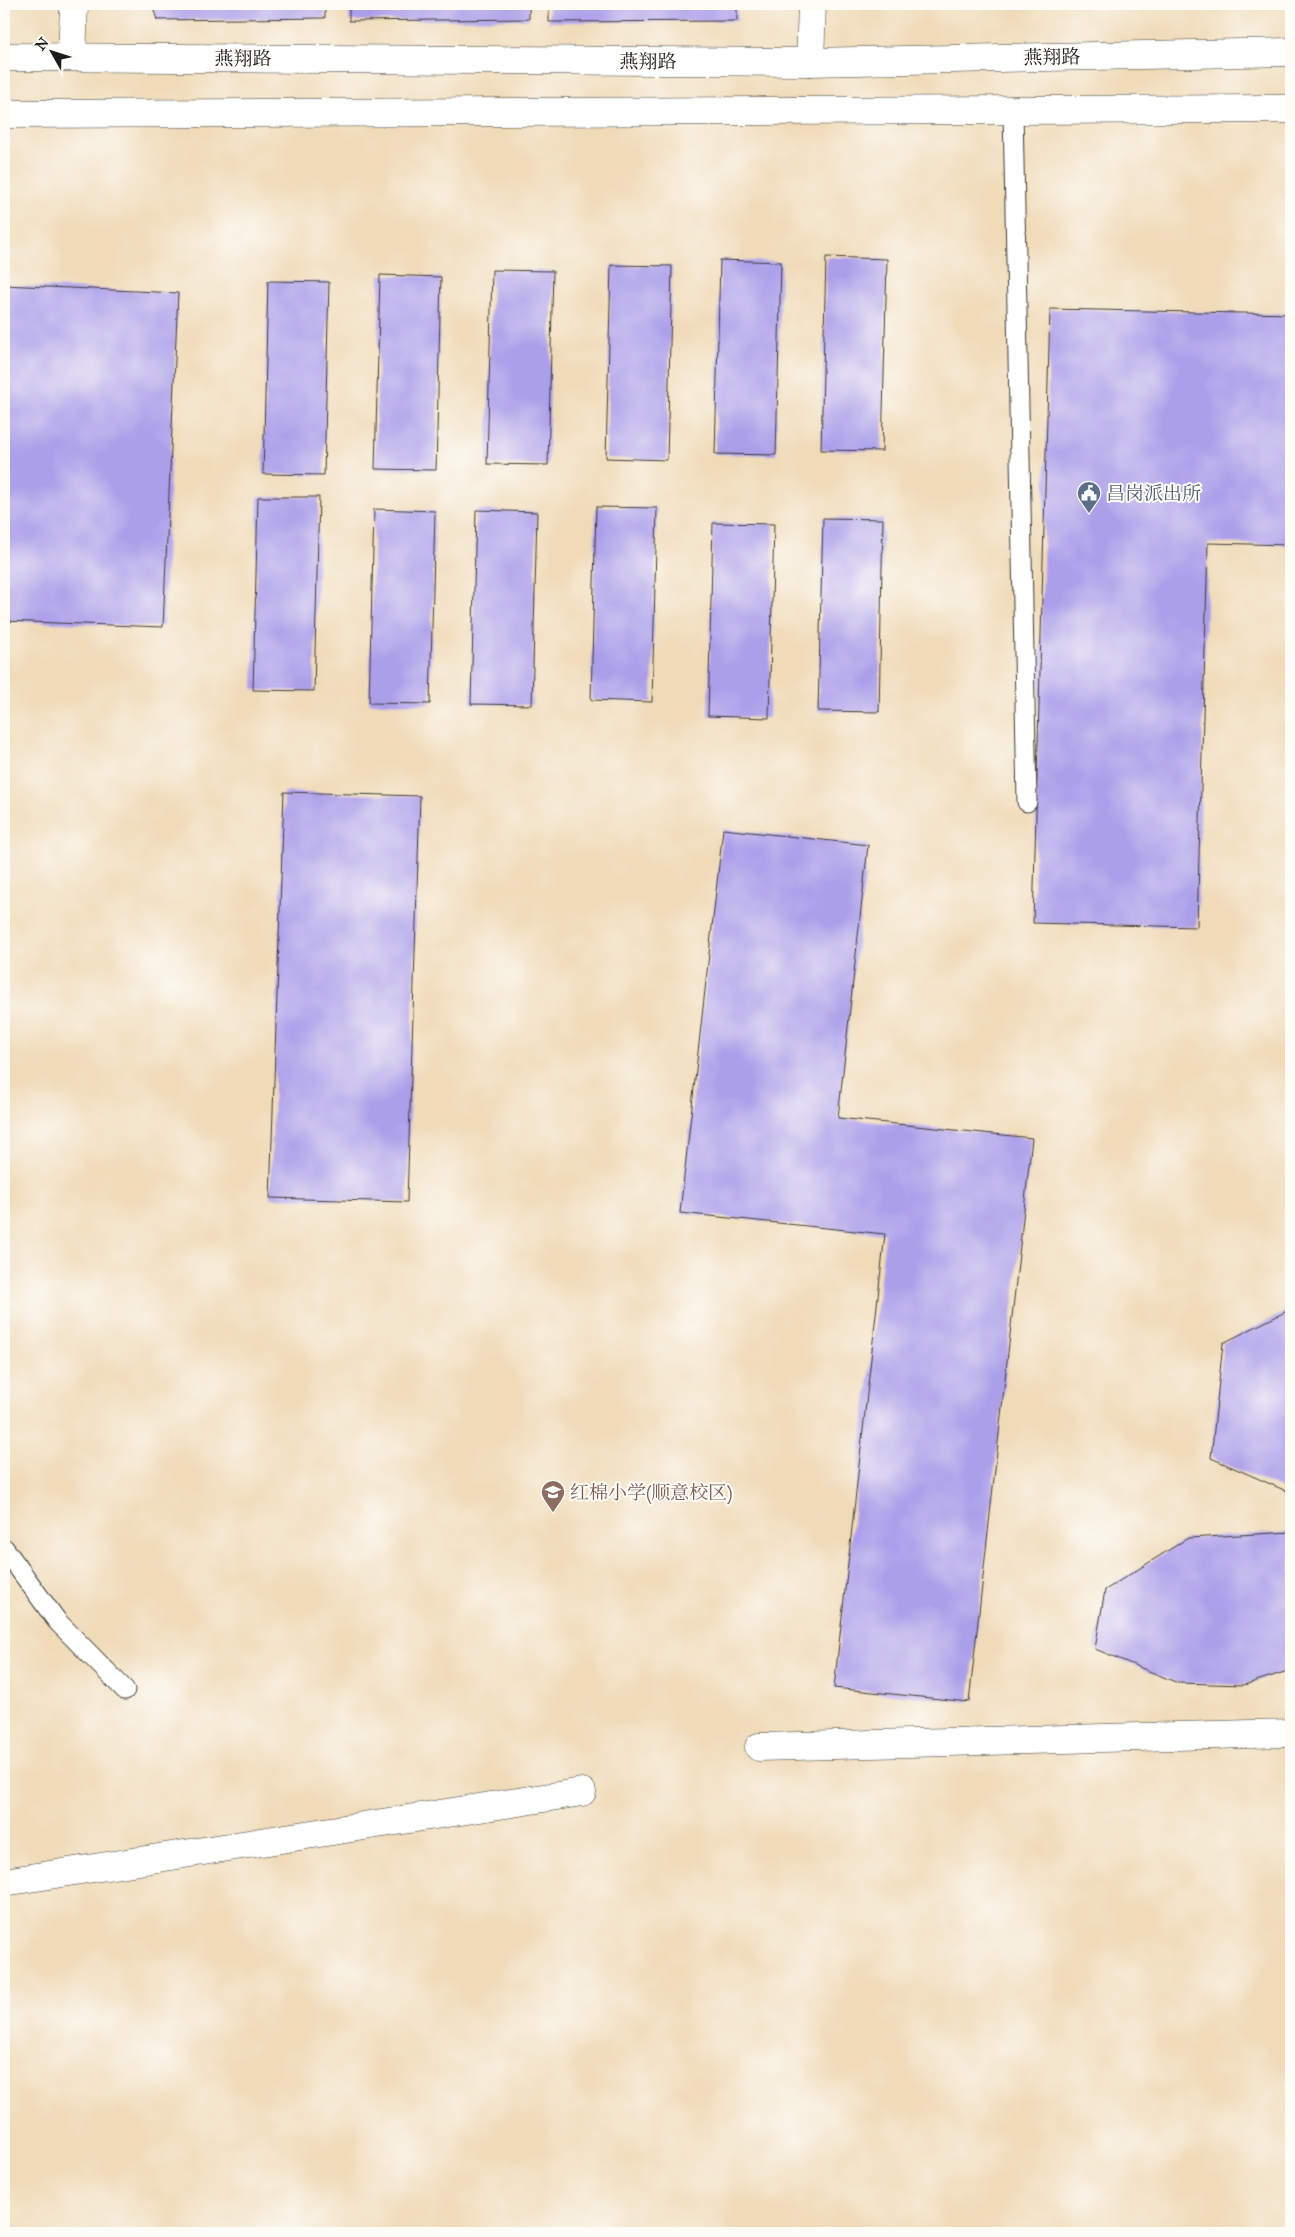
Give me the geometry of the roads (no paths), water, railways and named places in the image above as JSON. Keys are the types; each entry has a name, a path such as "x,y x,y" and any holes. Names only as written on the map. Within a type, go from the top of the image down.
{"main road":[{"path":"72,57 74,4"},
{"path":"810,62 812,4"},
{"name":"燕翔路","path":"4,57 810,62 1291,52"},
{"path":"4,114 1291,110"},
{"path":"759,1747 1291,1733"},
{"path":"4,1882 582,1792"}],"lane":[{"path":"1013,112 1026,802"},
{"path":"4,1548 57,1622 126,1690"}],"place":[{"name":"昌岗派出所","path":"1089,514"},
{"name":"红棉小学(顺意校区)","path":"553,1513"}]}
